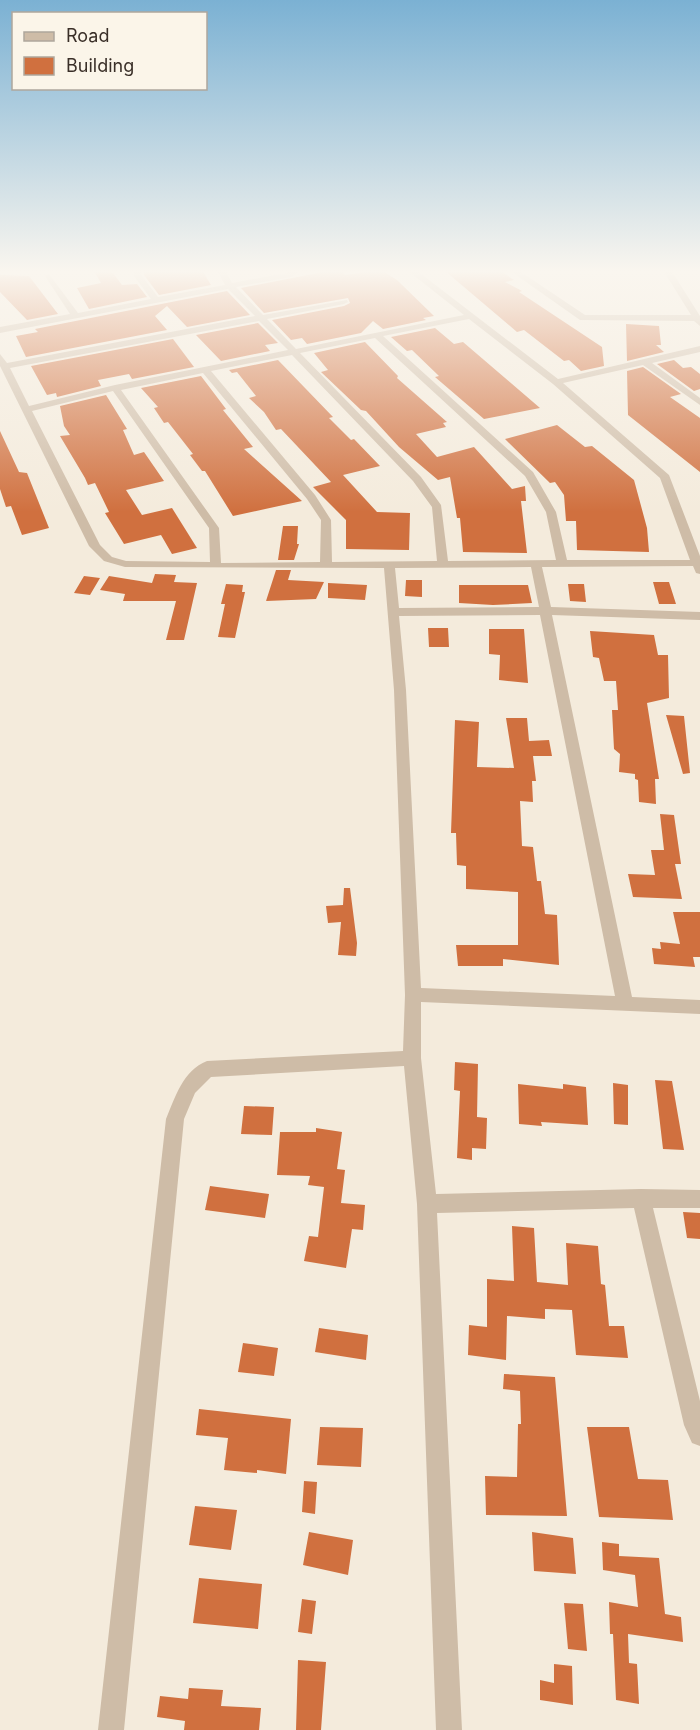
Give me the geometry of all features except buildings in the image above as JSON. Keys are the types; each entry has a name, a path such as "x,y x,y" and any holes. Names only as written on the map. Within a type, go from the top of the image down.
{"street":[{"path":"66,351 3,362 95,546 108,559 125,564 216,566 562,563 699,567 665,477 556,382 515,351"},
{"path":"27,410 115,388 292,351 417,479 437,507 443,565"},
{"path":"394,351 529,474 551,512 562,563"},
{"path":"556,382 697,351"},
{"path":"644,362 700,402"},
{"path":"204,369 312,497 326,520 326,566"},
{"path":"115,388 214,528 216,566"},
{"path":"536,564 625,1005"},
{"path":"389,565 395,612 413,995 412,1058 426,1204 449,1730"},
{"path":"395,612 546,612 700,616"},
{"path":"413,995 700,1007"},
{"path":"111,1730 175,1119 188,1088 207,1069 412,1058"},
{"path":"426,1204 641,1198 700,1199"},
{"path":"641,1198 695,1425 700,1435"}]}
